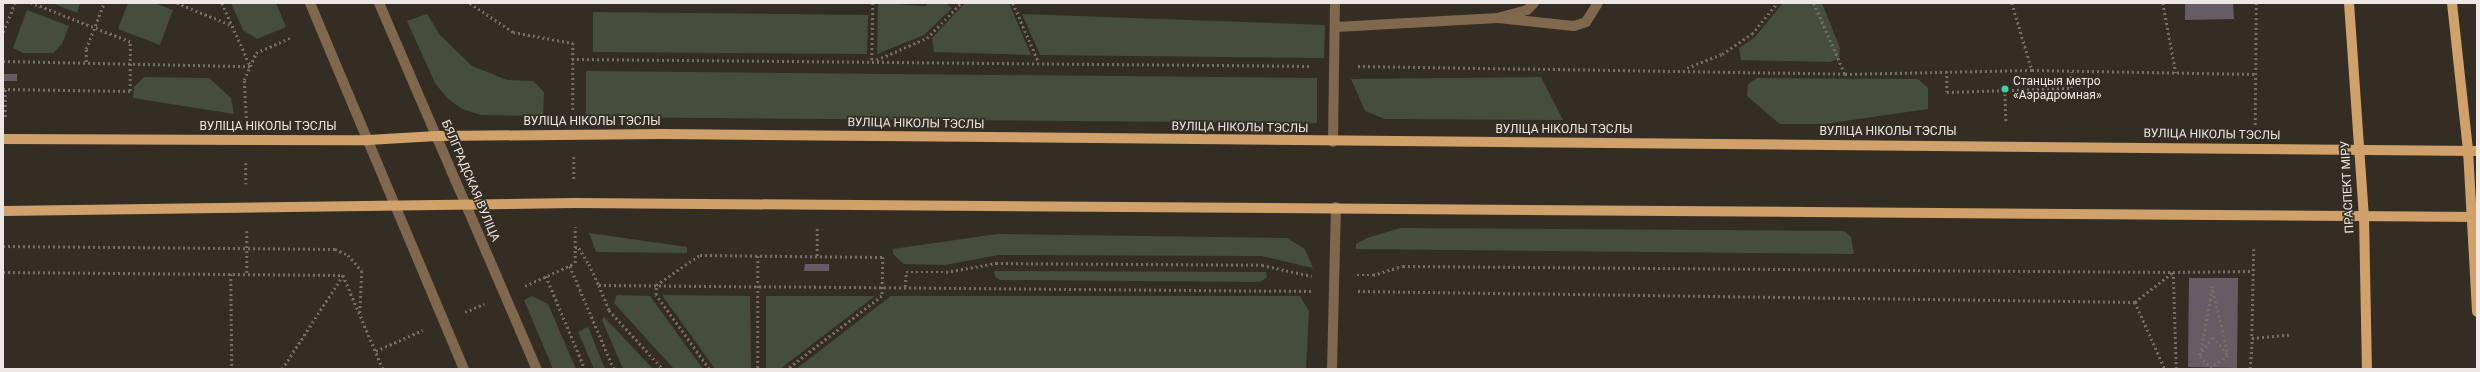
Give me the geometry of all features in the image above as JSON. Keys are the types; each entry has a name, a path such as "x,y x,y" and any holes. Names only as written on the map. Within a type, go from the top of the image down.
{"main road":[{"name":"ПРАСПЕКТ МІРУ","path":"2349,3 2364,216 2367,369"},
{"path":"2452,3 2472,150 2477,312"},
{"name":"ВУЛІЦА НІКОЛЫ ТЭСЛЫ","path":"3,139 368,140 437,136 574,134 1333,142 2472,150"},
{"path":"3,210 394,207 575,203 1336,207 2039,216 2474,217"}],"street":[{"path":"310,3 368,140 394,207 464,369"},
{"name":"БЯЛГРАДСКАЯ ВУЛІЦА","path":"379,3 537,369"},
{"path":"1333,142 1336,27 1335,3"},
{"path":"1498,18 1526,10 1534,3"},
{"path":"1336,27 1498,18 1574,26 1586,22 1598,3"},
{"path":"1332,369 1334,354 1336,207"},
{"path":"1334,354 1340,369"}],"path":[{"path":"3,32 14,3"},
{"path":"3,89 130,91 130,42 31,3"},
{"path":"86,62 86,49 104,3"},
{"path":"177,3 232,25"},
{"path":"222,3 250,66"},
{"path":"376,352 575,263 573,43 513,32 470,3"},
{"path":"872,62 873,3"},
{"path":"872,62 927,38 961,3"},
{"path":"1013,3 1039,63"},
{"path":"1686,69 1722,54 1752,34 1777,3"},
{"path":"1814,3 1844,74"},
{"path":"2012,3 2032,70"},
{"path":"2163,3 2176,73"},
{"path":"2255,125 2256,3"},
{"path":"247,274 244,80 256,53 292,38"},
{"path":"572,59 1686,69 1844,74 2032,70 2071,72 2255,74"},
{"path":"3,61 131,62 250,66"},
{"path":"1947,71 1947,92 2071,88 2071,72"},
{"path":"2005,89 2007,146"},
{"path":"3,246 335,249 348,255 362,271 360,315"},
{"path":"575,248 579,248 590,264 609,310 663,369"},
{"path":"2250,369 2254,249"},
{"path":"656,285 700,255 883,257 882,296 788,369"},
{"path":"758,256 758,369"},
{"path":"905,287 906,272 946,272 996,263 1262,265 1292,274 1373,275 1403,266 2173,272 2253,271"},
{"path":"570,266 614,369"},
{"path":"3,272 343,275"},
{"path":"599,285 1335,290 2135,302 2173,272"},
{"path":"2173,272 2176,369"},
{"path":"231,274 232,369"},
{"path":"343,275 383,369"},
{"path":"282,369 343,275"},
{"path":"546,276 585,369"},
{"path":"656,285 656,295 709,369"},
{"path":"2212,286 2228,356 2211,369 2200,355 2212,286"},
{"path":"2135,302 2165,369"},
{"path":"2252,338 2289,335"},
{"path":"2200,355 2213,337 2228,356"}],"green space":[{"path":"52,3 80,3 77,13"},
{"path":"128,3 154,3 173,10 160,45 118,29"},
{"path":"231,3 276,3 286,27 257,39 243,30"},
{"path":"878,3 926,6 927,3 946,3 952,8 924,35 877,54"},
{"path":"965,3 1009,3 1031,55 934,52 932,38"},
{"path":"1783,3 1822,3 1840,48 1839,58 1830,62 1741,60 1739,48 1755,37"},
{"path":"27,10 69,26 62,44 53,53 23,53 13,48"},
{"path":"593,12 868,15 867,54 593,52"},
{"path":"427,14 440,35 472,66 507,80 533,81 544,92 543,116 481,115 462,109 447,98 435,83 407,21"},
{"path":"1022,14 1325,25 1324,58 1040,55"},
{"path":"586,71 1317,78 1317,123 586,117"},
{"path":"144,77 209,78 231,98 234,114 133,98 134,87"},
{"path":"1541,77 1563,120 1385,119 1365,111 1351,79"},
{"path":"1757,78 1918,79 1928,88 1928,109 1824,124 1780,124 1747,96 1748,84"},
{"path":"1400,228 1844,231 1851,237 1854,254 1356,249 1356,244 1367,238"},
{"path":"589,233 687,247 687,253 596,252"},
{"path":"997,234 1287,238 1305,249 1313,268 1262,256 998,255 945,265 904,264 893,254 893,249"},
{"path":"994,271 1266,272 1267,277 1260,282 1000,280 995,277"},
{"path":"617,295 650,296 703,369 674,369 614,303"},
{"path":"662,295 750,296 751,369 715,369"},
{"path":"532,296 548,304 576,369 553,369 524,300"},
{"path":"766,296 875,296 780,369 766,369"},
{"path":"891,296 1300,296 1309,311 1306,369 796,369"},
{"path":"604,317 653,369 623,369 602,320"},
{"path":"588,327 605,369 594,369 578,332"}],"building":[{"path":"2185,3 2233,3 2234,19 2185,20"},
{"path":"3,74 17,74 17,81 3,81"},
{"path":"805,264 829,264 829,271 804,271"},
{"path":"2189,278 2238,278 2237,368 2188,367"}],"place":[{"name":"Станцыя метро «Аэрадромная»","path":"2005,89"}]}
